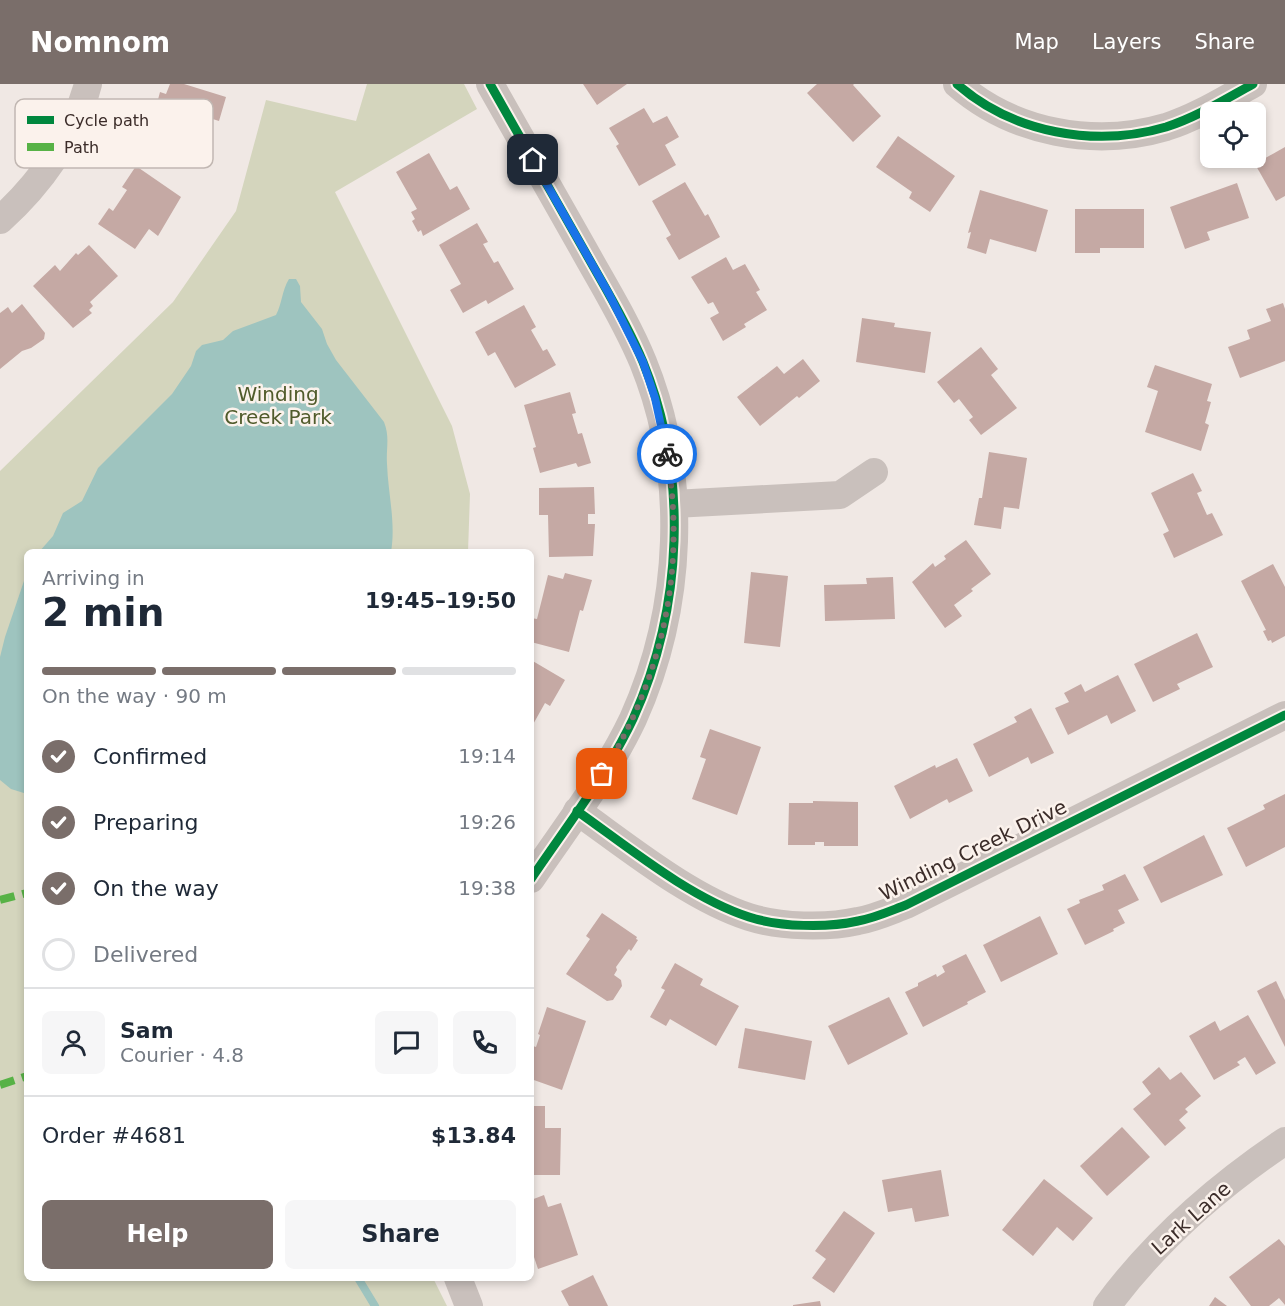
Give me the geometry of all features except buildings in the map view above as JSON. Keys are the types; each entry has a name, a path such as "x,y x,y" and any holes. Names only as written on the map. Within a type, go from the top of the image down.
{"street":[{"path":"490,84 609,294 643,362 663,427 674,504 675,527 671,580 663,630 653,667 632,721 609,763 534,875"},
{"path":"957,84 981,102 1028,124 1069,134 1112,136 1149,131 1186,120 1252,84"},
{"path":"0,220 21,200 47,168"},
{"path":"674,504 840,495 874,472"},
{"name":"Winding Creek Drive","path":"577,811 676,880 722,906 749,917 788,924 855,922 906,906 1285,715"},
{"name":"Lark Lane","path":"1107,1306 1146,1258 1202,1204 1285,1141"},
{"path":"459,1281 468,1306"}],"green space":[{"name":"Winding Creek Park","path":"367,84 464,84 477,109 335,192 452,426 470,494 468,549 24,549 24,1281 434,1281 447,1306 0,1306 0,471 173,302 236,211 266,100 356,121"}],"water":[{"path":"289,279 296,279 300,286 301,302 322,329 336,360 384,422 392,519 391,549 42,549 53,536 63,513 82,501 98,468 172,394 191,366 196,351 202,345 223,340 233,331 276,315"},
{"path":"24,581 24,793 11,789 0,780 0,657"}],"waterway":[{"path":"360,1281 375,1306"}],"marked path":[{"path":"0,900 24,894"},
{"path":"0,1085 24,1077"}],"cycle path":[{"path":"490,84 637,347 658,405 668,450 673,495 674,541 670,587 662,632 650,676 633,719 611,761 534,875"},
{"path":"957,84 979,101 1029,125 1083,136 1139,133 1166,127 1210,108 1253,84"},
{"path":"577,811 682,885 727,908 749,917 775,923 832,925 870,918 906,905 1285,715"}],"way so far":[{"path":"602,774 632,721 653,667 663,630 671,580 675,527 667,454"}],"route":[{"path":"533,160 630,333 655,398 667,454"}]}
